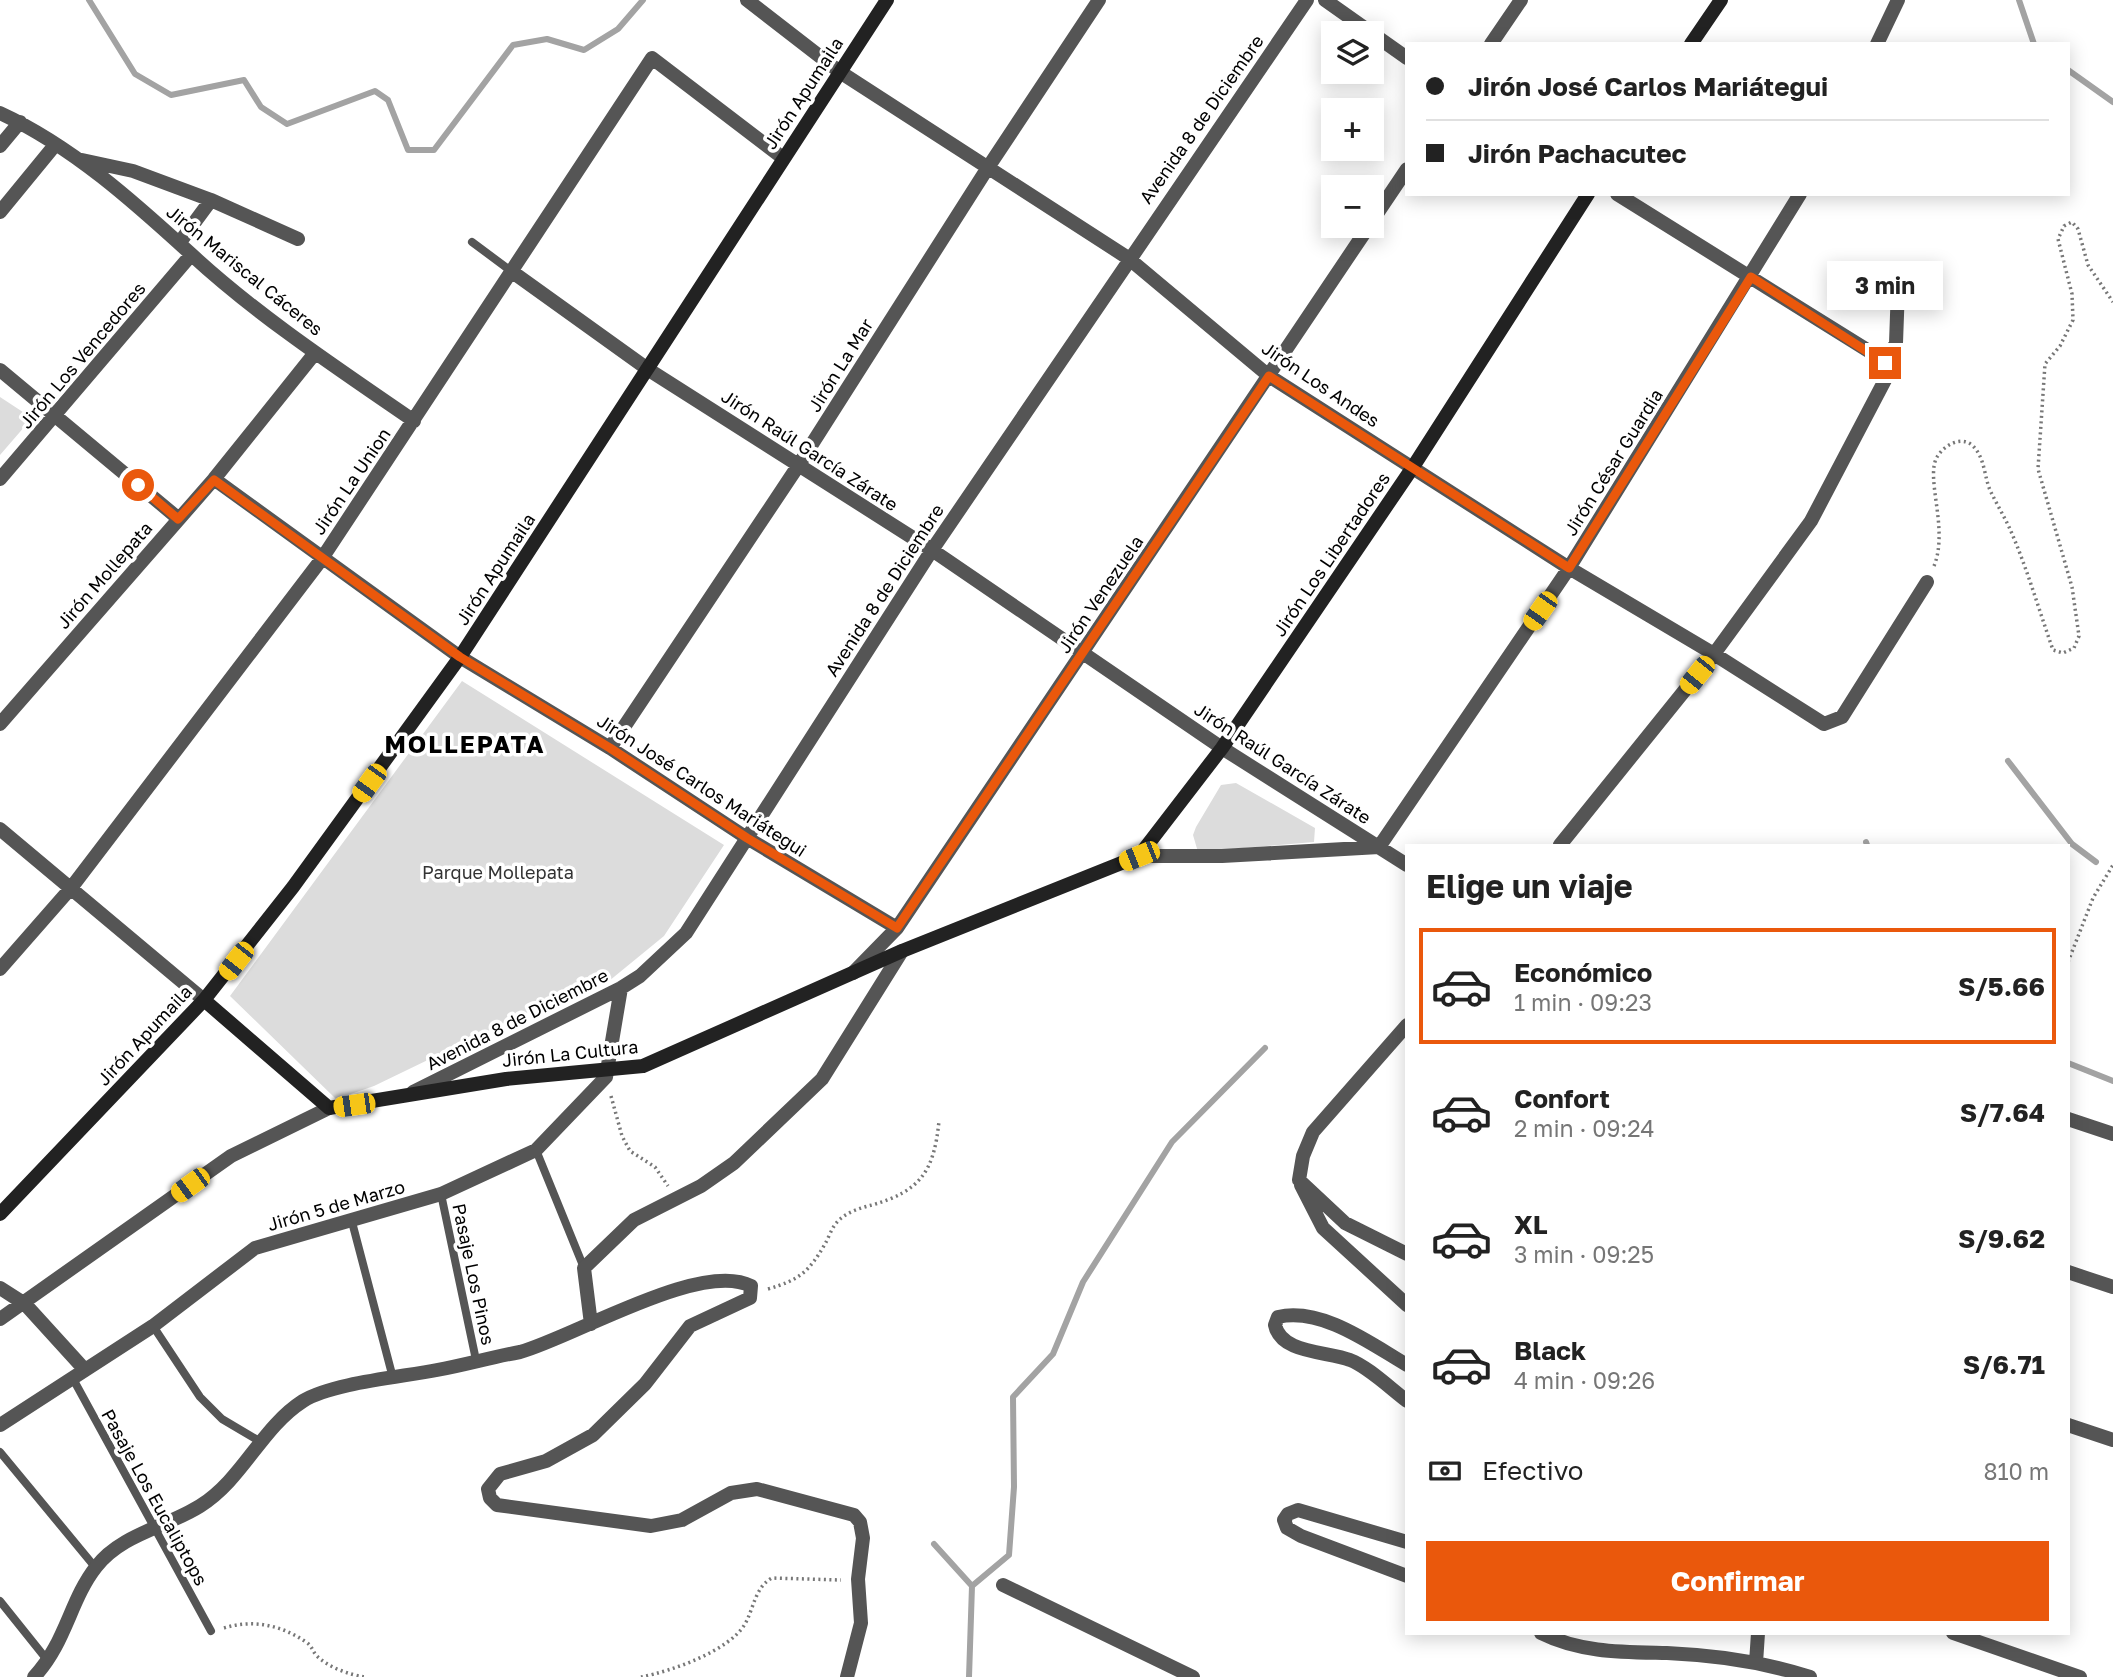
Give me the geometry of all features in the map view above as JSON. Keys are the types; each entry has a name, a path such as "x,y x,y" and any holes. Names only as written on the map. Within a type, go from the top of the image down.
{"street":[{"name":"Jirón Los Andes","path":"747,0 840,72 1128,258 1269,376 1569,568 1714,654 1824,724 1842,717 1927,582"},
{"name":"Jirón Apumaila","path":"0,1214 204,1000 293,887 460,657 887,0"},
{"name":"Jirón La Mar","path":"610,748 798,466 987,169 1099,0"},
{"name":"Avenida 8 de Diciembre","path":"403,1098 621,988 640,976 686,933 932,551 1128,258 1307,0"},
{"path":"1325,0 1405,57"},
{"path":"1492,42 1521,0"},
{"path":"1692,42 1721,0"},
{"path":"1878,42 1898,0"},
{"name":"Jirón La Union","path":"0,969 71,888 321,560 652,58 783,158"},
{"name":"Jirón Mariscal Cáceres","path":"0,113 20,122 79,160 180,242 191,255 315,353 414,421"},
{"path":"0,146 20,122"},
{"path":"0,212 55,145"},
{"path":"79,160 133,171 211,200 298,239"},
{"path":"1384,203 1405,172"},
{"name":"Jirón Los Libertadores","path":"1139,856 1222,748 1413,467 1587,196"},
{"path":"1620,196 1885,363"},
{"name":"Jirón César Guardia","path":"1379,847 1569,568 1799,196"},
{"path":"180,242 211,200"},
{"name":"Jirón Venezuela","path":"851,975 897,928 1361,238"},
{"name":"Jirón Los Vencedores","path":"0,479 191,255"},
{"name":"Jirón Raúl García Zárate","path":"510,271 649,370 932,551 1222,748 1405,864"},
{"path":"1561,844 1714,654 1811,521 1885,380 1885,363 1896,343 1898,287"},
{"name":"Jirón Mollepata","path":"0,724 214,480 315,353"},
{"path":"0,370 178,519"},
{"name":"Jirón José Carlos Mariátegui","path":"214,480 321,560 460,657 610,748 747,838 897,928"},
{"path":"0,829 329,1108"},
{"path":"1139,856 1222,856 1379,847"},
{"name":"Jirón La Cultura","path":"0,1319 25,1304 231,1156 329,1108 506,1079 607,1074 643,1066 902,951 1139,856"},
{"path":"591,1324 584,1268 635,1220 677,1200 734,1163 822,1079 902,951"},
{"path":"607,1074 621,988"},
{"path":"1405,1027 1313,1132 1303,1156 1299,1180 1322,1228 1405,1303"},
{"name":"Jirón 5 de Marzo","path":"0,1424 153,1325 256,1248 441,1194 536,1150 607,1074"},
{"path":"2070,1120 2113,1135"},
{"path":"1299,1180 1345,1223 1405,1253"},
{"path":"2070,1273 2113,1287"},
{"path":"34,1677 48,1662 95,1567 116,1548 201,1506 235,1478 261,1442 304,1400 548,1344 685,1285 734,1281 751,1286 750,1298 737,1307 690,1326 645,1384 593,1436 570,1451 546,1461 500,1474 488,1489 490,1498 497,1504 523,1510 573,1513 651,1526 682,1520 731,1493 757,1489 854,1515 860,1522 863,1538 858,1579 861,1623 847,1677"},
{"path":"0,1288 25,1304 79,1374"},
{"path":"1405,1364 1361,1338 1326,1323 1296,1315 1285,1315 1278,1317 1275,1325 1283,1339 1296,1347 1350,1360 1405,1400"},
{"path":"2070,1426 2113,1440"},
{"path":"1405,1541 1298,1510 1288,1514 1284,1520 1287,1528 1301,1536 1405,1575"},
{"path":"1003,1584 1056,1613 1194,1677"},
{"path":"1545,1635 1560,1642 1625,1653 1668,1653 1756,1663 1810,1677"},
{"path":"1756,1663 1758,1635"},
{"path":"1959,1635 2080,1677"}],"lane":[{"path":"472,242 510,271"},
{"path":"536,1150 584,1268"},
{"name":"Pasaje Los Pinos","path":"441,1194 476,1360"},
{"path":"352,1222 393,1378"},
{"path":"153,1325 200,1397 222,1419 261,1442"},
{"name":"Pasaje Los Eucaliptops","path":"79,1374 154,1530 211,1631"},
{"path":"0,1452 95,1567"},
{"path":"0,1601 48,1662"}],"path":[{"path":"1927,582 1941,549 1933,477 1936,458 1947,446 1962,441 1970,443 1982,461 1990,490 2010,529 2053,650 2063,653 2074,649 2079,636 2073,587 2038,469 2045,364 2060,346 2073,320 2072,294 2058,239 2064,226 2072,222 2078,229 2088,265 2113,302"},
{"path":"2070,957 2093,898 2113,865"},
{"path":"607,1074 626,1143 631,1151 655,1167 677,1200"},
{"path":"752,1292 800,1278 837,1222 848,1213 905,1194 920,1182 935,1151 939,1121"},
{"path":"642,1677 669,1669 726,1645 745,1624 760,1590 772,1578 858,1579"},
{"path":"211,1631 238,1623 269,1625 307,1643 317,1656 345,1672 365,1677"}],"green space":[{"path":"0,397 32,418 0,455"},
{"name":"Parque Mollepata","path":"462,681 724,845 664,936 609,981 521,1015 374,1086 336,1099 230,996"},
{"path":"1236,783 1315,828 1314,842 1198,852 1193,835 1196,827 1221,785"}],"waterway":[{"path":"89,0 135,74 171,95 244,80 261,107 287,124 375,91 388,100 408,150 434,150 513,45 547,39 584,50 618,29 643,0"},
{"path":"2019,0 2033,42"},
{"path":"2070,71 2113,102"},
{"path":"2008,761 2072,844 2096,862"},
{"path":"969,1677 972,1586 1009,1555 1014,1487 1013,1397 1053,1354 1083,1282 1172,1142 1265,1048"},
{"path":"2070,1064 2113,1081"},
{"path":"934,1544 972,1586"}],"district":[{"name":"MOLLEPATA","path":"465,743"}],"route":[{"path":"138,485 178,519 214,480 321,560 460,657 610,748 747,838 897,928 1269,376 1569,568 1751,277 1885,363"}]}
